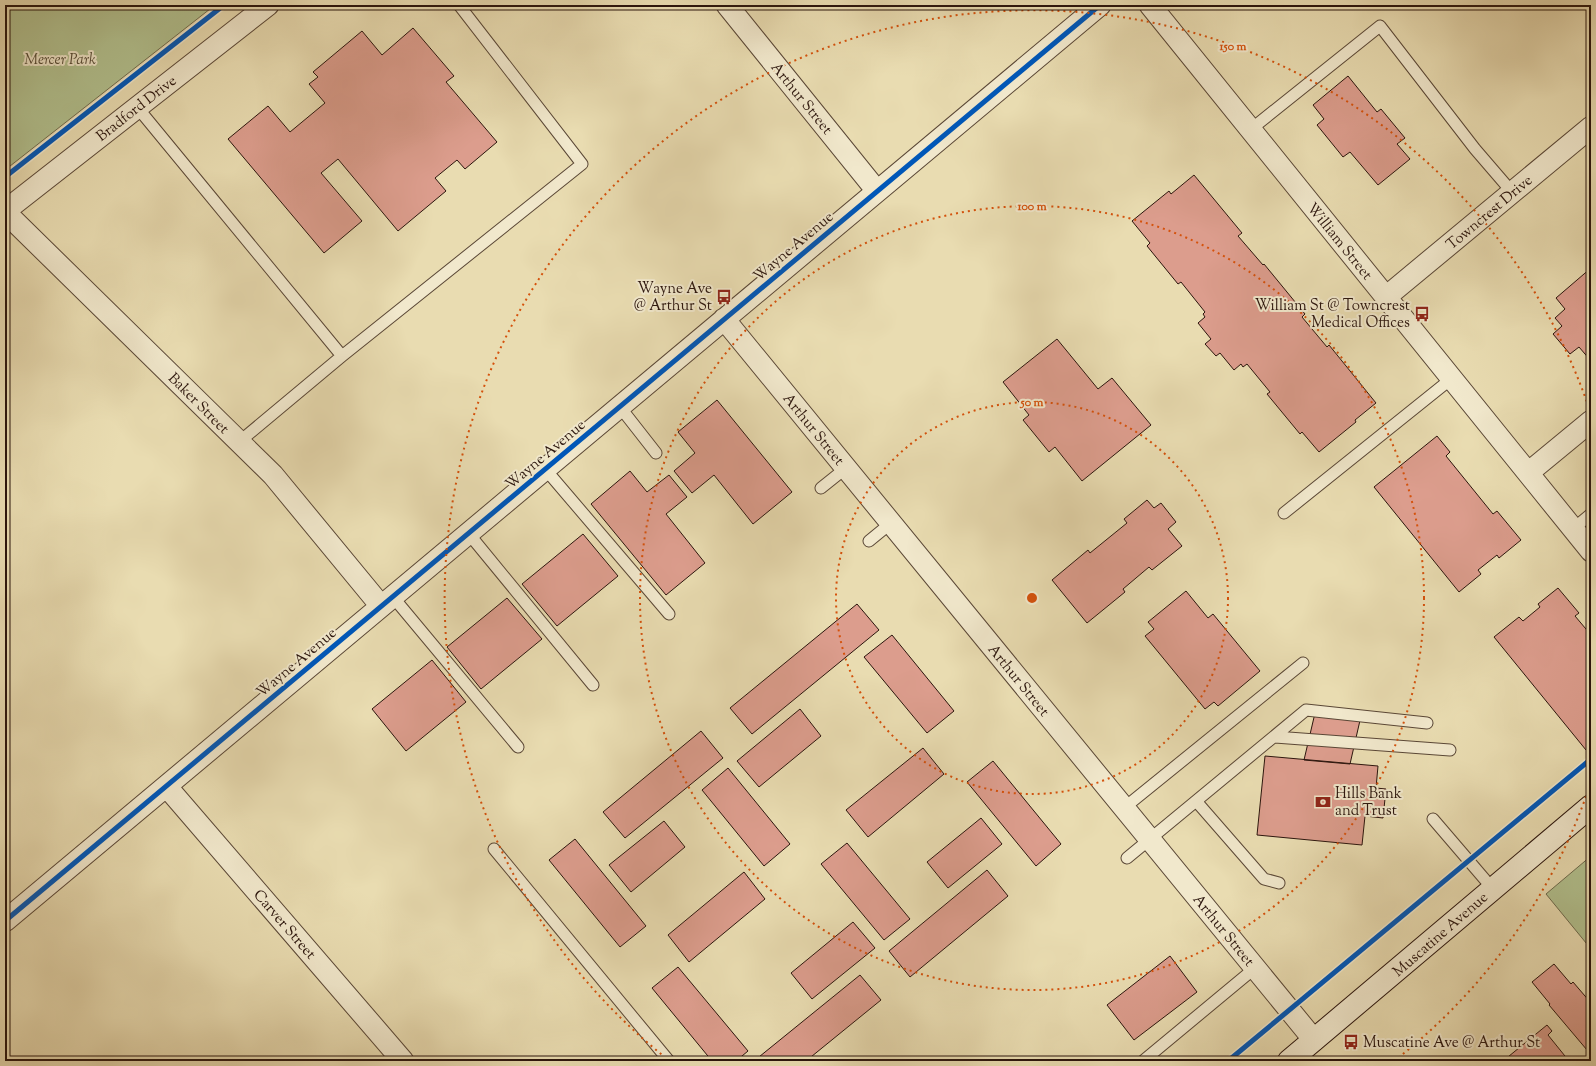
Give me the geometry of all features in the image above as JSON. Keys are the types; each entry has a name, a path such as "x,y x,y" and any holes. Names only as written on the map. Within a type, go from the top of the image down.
{"main road":[{"name":"Muscatine Avenue","path":"1289,1061 1591,806"}],"street":[{"name":"Bradford Drive","path":"5,212 268,5"},
{"name":"Arthur Street","path":"727,5 877,191"},
{"name":"Wayne Avenue","path":"5,921 1100,5"},
{"name":"William Street","path":"1150,5 1591,551"},
{"name":"Towncrest Drive","path":"1386,297 1591,127"},
{"name":"Baker Street","path":"5,212 272,475 387,602"},
{"name":"Arthur Street","path":"724,319 1314,1040"},
{"path":"1528,473 1591,421"},
{"name":"Carver Street","path":"167,787 402,1061"}],"lane":[{"path":"239,442 342,356 582,164 458,5"},
{"path":"1250,130 1380,26 1474,149 1512,192"},
{"path":"137,108 342,356"},
{"path":"1284,513 1451,379"},
{"path":"620,407 656,453"},
{"path":"821,488 846,468"},
{"path":"546,470 669,614"},
{"path":"1573,529 1591,514"},
{"path":"869,541 891,523"},
{"path":"468,534 593,685"},
{"path":"387,602 518,747"},
{"path":"1124,808 1303,663"},
{"path":"1126,858 1306,710 1427,723"},
{"path":"1275,737 1450,750"},
{"path":"1196,801 1264,879 1279,882"},
{"path":"1433,819 1493,889"},
{"path":"494,849 669,1061"},
{"path":"1143,1061 1255,968"}],"green space":[{"name":"Mercer Park","path":"5,5 215,5 5,170"},
{"path":"1591,856 1591,949 1546,894"}],"building":[{"path":"413,28 454,76 446,82 497,142 465,169 457,160 435,178 446,191 398,231 338,159 321,173 362,221 324,253 228,139 268,106 290,132 325,103 309,84 318,77 313,72 362,31 382,55"},
{"path":"1348,76 1377,112 1381,109 1405,138 1397,144 1410,159 1378,185 1350,152 1343,157 1317,125 1324,119 1313,105"},
{"path":"1194,175 1242,233 1238,236 1263,265 1264,264 1305,314 1302,317 1327,347 1329,345 1376,403 1355,420 1356,422 1319,452 1302,432 1300,434 1267,394 1270,392 1247,364 1243,367 1241,364 1234,370 1220,353 1216,356 1205,344 1211,339 1198,323 1205,317 1203,314 1205,312 1181,282 1178,284 1147,246 1150,243 1132,221 1169,191 1171,194"},
{"path":"1591,268 1591,361 1579,347 1570,354 1553,334 1562,326 1555,318 1565,309 1556,298"},
{"path":"1057,339 1098,389 1112,378 1151,425 1082,481 1055,447 1049,452 1023,420 1029,415 1003,382"},
{"path":"717,400 792,492 753,524 714,475 692,493 674,471 695,453 678,432"},
{"path":"1437,436 1450,452 1446,456 1493,514 1497,511 1521,540 1499,558 1497,555 1478,570 1481,574 1459,592 1374,487"},
{"path":"630,471 647,492 669,475 687,497 666,514 705,563 666,595 591,504"},
{"path":"1147,500 1154,508 1161,503 1176,522 1168,529 1182,546 1152,570 1149,567 1123,589 1125,592 1087,623 1052,580 1088,550 1090,553 1127,523 1124,519"},
{"path":"583,534 618,576 557,626 522,584"},
{"path":"1558,588 1579,613 1575,616 1591,635 1591,746 1586,750 1494,637 1519,617 1523,621 1540,607 1538,604"},
{"path":"1186,591 1208,618 1213,614 1260,671 1218,706 1214,702 1205,709 1145,636 1154,629 1148,622"},
{"path":"507,598 542,639 481,689 447,647"},
{"path":"857,604 879,630 752,734 730,708"},
{"path":"892,635 954,711 927,733 864,657"},
{"path":"432,660 466,702 406,751 372,709"},
{"path":"800,709 821,736 759,787 737,761"},
{"path":"1315,713 1361,716 1350,764 1304,760"},
{"path":"701,731 723,758 625,838 603,812"},
{"path":"923,748 944,774 868,837 846,810"},
{"name":"Hills Bank and Trust","path":"1265,756 1378,766 1376,788 1386,789 1383,818 1365,816 1362,845 1257,835"},
{"path":"993,761 1061,844 1036,866 967,782"},
{"path":"728,768 790,844 764,866 702,790"},
{"path":"981,818 1002,844 948,888 927,862"},
{"path":"664,821 685,847 631,892 609,865"},
{"path":"575,839 646,926 620,947 549,860"},
{"path":"847,843 910,919 884,940 821,864"},
{"path":"987,870 1008,896 910,977 889,951"},
{"path":"744,872 765,899 689,962 668,935"},
{"path":"853,922 875,948 812,999 791,973"},
{"path":"1170,956 1197,992 1134,1040 1107,1005"},
{"path":"1554,964 1571,984 1573,982 1591,1003 1591,1047 1587,1050 1549,1005 1550,1004 1532,982"},
{"path":"678,967 748,1051 736,1061 712,1061 652,988"},
{"path":"860,975 881,1000 806,1061 754,1061"},
{"path":"1547,1025 1552,1031 1548,1035 1569,1061 1503,1061"}],"cycle path":[{"path":"5,177 224,5"},
{"path":"5,921 1100,5"},
{"path":"1228,1061 1591,759"}],"place":[{"name":"Wayne Ave @ Arthur St","path":"724,297"},
{"name":"William St @ Towncrest Medical Offices","path":"1422,314"},
{"name":"Hills Bank and Trust","path":"1323,802"},
{"name":"Muscatine Ave @ Arthur St","path":"1351,1042"}]}
